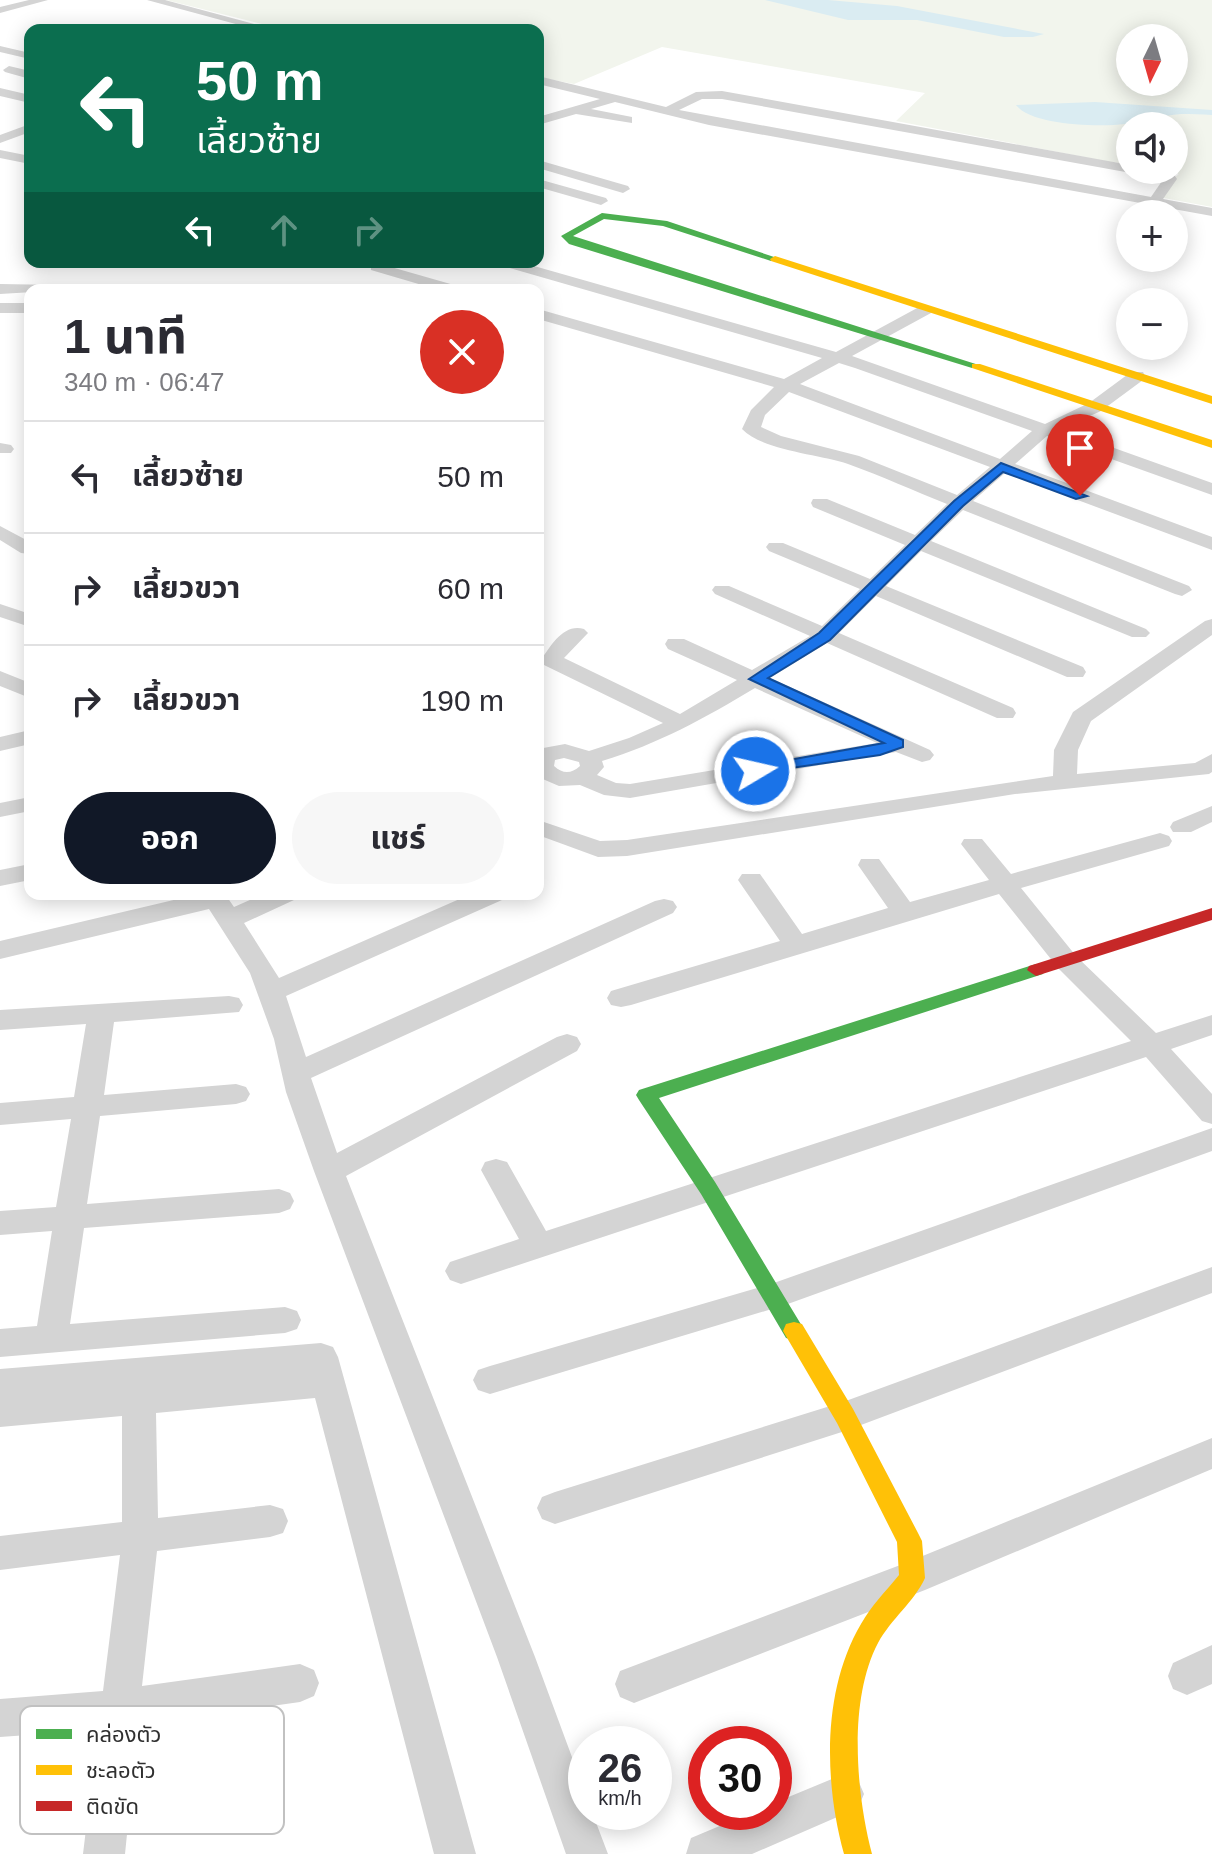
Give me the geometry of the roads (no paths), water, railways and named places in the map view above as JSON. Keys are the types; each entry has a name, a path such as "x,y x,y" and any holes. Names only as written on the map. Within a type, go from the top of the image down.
{"street":[{"path":"0,10 38,0"},
{"path":"152,0 247,24"},
{"path":"0,49 24,55"},
{"path":"9,70 24,74"},
{"path":"544,84 709,121 1149,200"},
{"path":"0,92 24,98"},
{"path":"667,111 700,95 722,95 1116,166"},
{"path":"544,119 616,98"},
{"path":"575,110 628,120"},
{"path":"15,121 24,124"},
{"path":"0,139 24,129"},
{"path":"0,154 24,158"},
{"path":"544,166 623,189"},
{"path":"544,185 601,201"},
{"path":"1188,207 1212,212"},
{"path":"1212,400 652,220 602,216 566,236 573,242 882,335 1212,444"},
{"path":"379,268 435,284"},
{"path":"525,268 889,374 1212,489"},
{"path":"3,288 24,289"},
{"path":"0,308 24,308"},
{"path":"925,310 786,385 754,418 751,429 757,434 853,460 1182,590"},
{"path":"544,316 786,385 1212,544"},
{"path":"585,768 681,723 824,636 959,503 1043,431 1095,407 1137,376"},
{"path":"820,503 1139,633"},
{"path":"0,532 24,546"},
{"path":"776,547 1075,672"},
{"path":"0,553 24,550"},
{"path":"722,590 1005,713"},
{"path":"0,610 24,619"},
{"path":"1065,782 1066,750 1081,717 1212,625"},
{"path":"577,633 553,654 552,660 681,723"},
{"path":"676,644 922,755"},
{"path":"0,678 24,688"},
{"path":"0,744 24,738"},
{"path":"544,756 565,751 612,790 630,791 880,750 898,743"},
{"path":"544,829 598,849 627,848 1015,787 1208,769"},
{"path":"0,810 24,805"},
{"path":"621,998 1171,834 1212,813"},
{"path":"973,844 1067,962 1151,1045 1212,1113"},
{"path":"870,865 904,912"},
{"path":"0,878 24,873"},
{"path":"751,880 796,944"},
{"path":"0,950 245,900"},
{"path":"271,992 479,900"},
{"path":"218,904 254,955 271,992 329,1171 516,1657 587,1854"},
{"path":"296,1073 664,907"},
{"path":"858,1854 852,1842 844,1794 850,1707 862,1645 912,1578 909,1541 845,1416 708,1188 646,1095 1212,914"},
{"path":"0,1020 229,1005"},
{"path":"51,1339 102,1013"},
{"path":"461,1271 1212,1025"},
{"path":"329,1171 567,1044"},
{"path":"0,1114 236,1094"},
{"path":"490,1380 774,1296 1212,1139"},
{"path":"496,1170 538,1245"},
{"path":"0,1223 279,1201"},
{"path":"555,1508 845,1416 1212,1280"},
{"path":"0,1343 285,1320"},
{"path":"0,1383 321,1357 455,1854"},
{"path":"0,1412 327,1383"},
{"path":"119,1706 140,1538 139,1399"},
{"path":"634,1684 912,1578 1212,1453"},
{"path":"0,1553 270,1521"},
{"path":"140,1706 300,1683"},
{"path":"0,1718 20,1716"},
{"path":"706,1853 844,1794"},
{"path":"104,1854 106,1834"}]}
